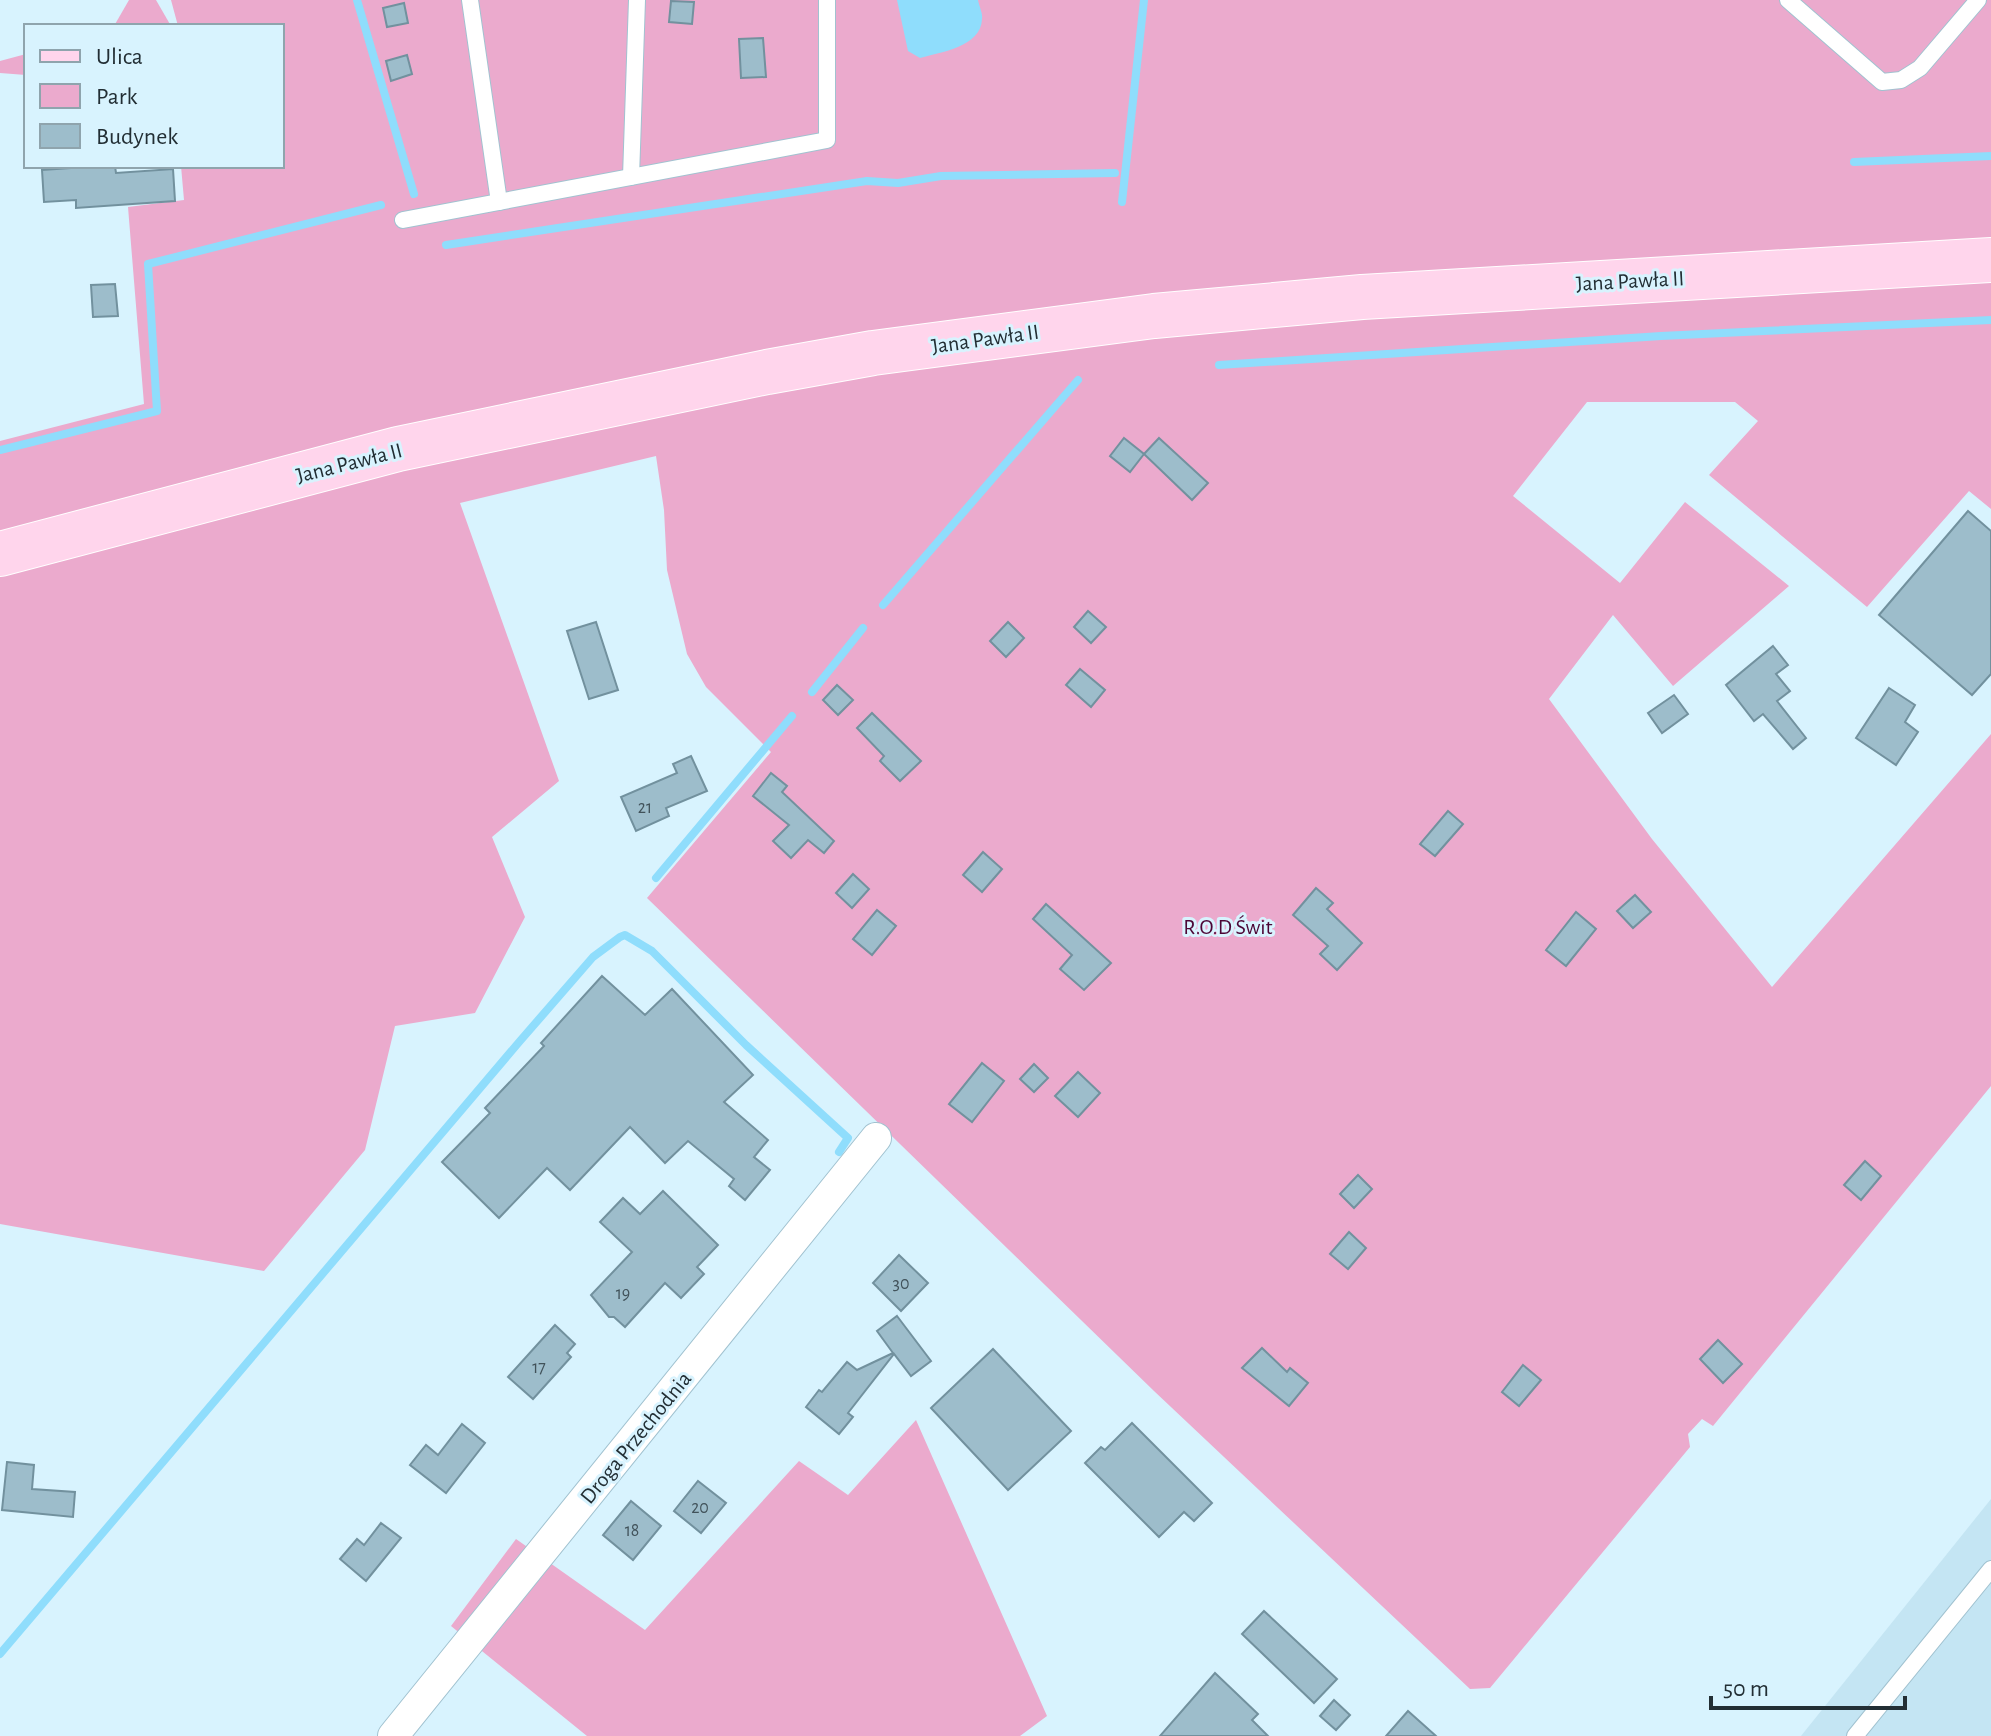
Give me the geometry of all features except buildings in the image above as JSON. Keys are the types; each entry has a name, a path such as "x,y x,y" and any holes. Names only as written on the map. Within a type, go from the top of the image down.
{"main road":[{"name":"Jana Pawła II","path":"0,554 398,449 873,353 1154,316 1362,297 1991,260"}],"street":[{"name":"Droga Przechodnia","path":"393,1736 876,1138"}],"lane":[{"path":"470,0 499,202"},
{"path":"631,177 637,0"},
{"path":"403,220 827,140 827,0"},
{"path":"1788,0 1882,82 1901,80 1920,68 1978,0"},
{"path":"1855,1736 1991,1569"}],"shaded area":[{"path":"1991,1499 1991,1736 1801,1736"}],"green space":[{"path":"129,0 156,0 170,24 115,24"},
{"name":"R.O.D Świt","path":"171,0 1991,0 1991,509 1969,491 1867,607 1709,475 1758,421 1735,402 1587,402 1513,496 1620,583 1685,502 1789,586 1673,686 1613,615 1549,699 1652,839 1772,987 1991,734 1991,1086 1713,1426 1702,1419 1688,1434 1690,1447 1490,1688 1470,1689 1154,1391 647,898 771,752 706,687 687,654 667,570 664,510 656,456 460,503 559,781 492,837 525,917 475,1013 395,1026 365,1150 264,1271 0,1224 0,441 144,404 128,207 184,200 181,168 284,168 284,24 177,24"},
{"path":"24,55 24,75 0,73 0,61"},
{"path":"916,1420 1047,1716 1020,1736 587,1736 451,1626 516,1539 645,1630 799,1461 848,1495"}],"water":[{"path":"897,0 978,0 982,17 980,28 975,36 958,47 920,58 908,51"}],"waterway":[{"path":"357,0 414,194"},
{"path":"1122,202 1144,0"},
{"path":"1854,162 1991,156"},
{"path":"446,245 867,181 898,183 941,176 1115,173"},
{"path":"0,450 157,411 148,264 381,205"},
{"path":"1219,365 1661,336 1991,320"},
{"path":"883,605 1078,380"},
{"path":"812,692 863,628"},
{"path":"656,878 792,716"},
{"path":"0,1654 520,1041 593,957 620,937 625,935 652,951 746,1045 848,1138 839,1152"}]}
